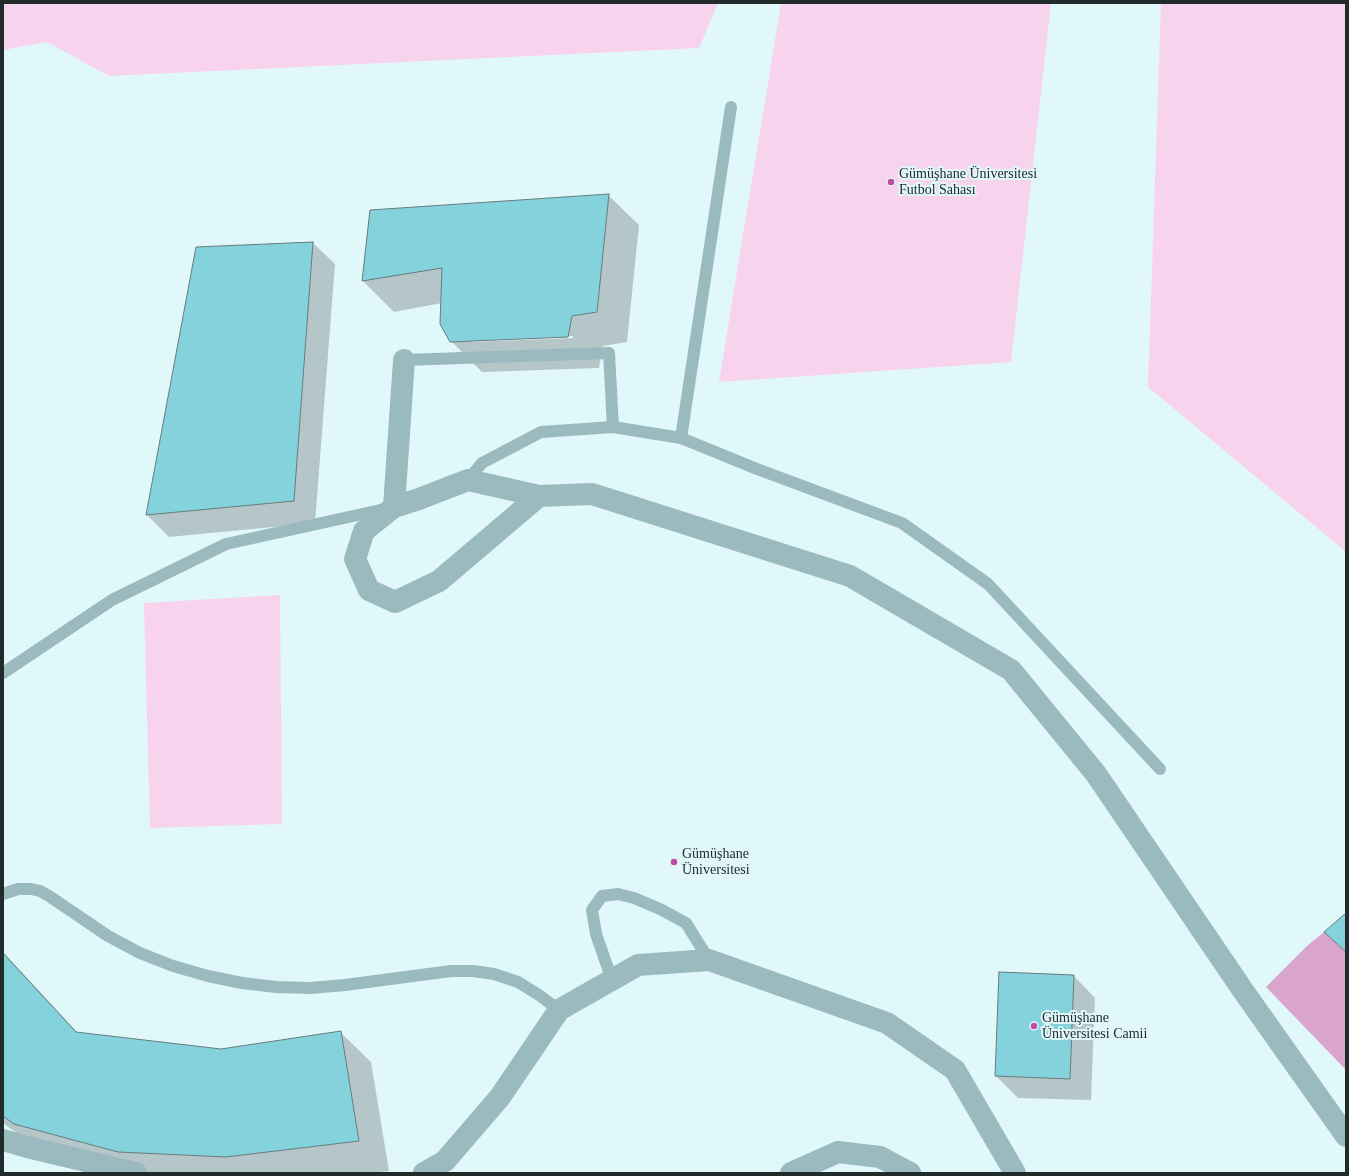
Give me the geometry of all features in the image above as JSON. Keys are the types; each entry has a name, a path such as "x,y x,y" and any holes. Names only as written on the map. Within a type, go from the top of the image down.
{"street":[{"path":"394,507 404,360"},
{"path":"540,496 439,581 395,602 369,590 355,560 364,531 394,507 468,480 540,496 592,494 850,576 1011,670 1096,774 1244,992 1346,1136"},
{"path":"424,1173 445,1161 500,1097 559,1010 638,965 709,960 887,1023 906,1036 954,1070 1015,1173"},
{"path":"3,1140 136,1173"},
{"path":"791,1173 838,1152 880,1157 910,1173"}],"lane":[{"path":"681,438 730,107"},
{"path":"404,360 609,352 613,427"},
{"path":"468,480 482,463 541,432 613,427 681,438 757,469 902,522 988,584 1160,769"},
{"path":"3,673 112,600 226,544 394,507"},
{"path":"3,894 18,889 31,889 40,892 50,896 108,936 140,953 173,966 208,976 242,983 310,988 345,985 451,971 473,971 494,974 518,982 540,995 559,1010"},
{"path":"612,980 596,934 592,910 602,896 618,894 634,898 660,908 686,923 709,960"}],"shaded area":[{"path":"3,3 718,3 699,48 109,76 47,42 3,50"},
{"name":"Gümüşhane Üniversitesi Futbol Sahası","path":"781,3 1051,3 1011,362 719,382"},
{"path":"1161,3 1346,3 1346,552 1148,387"},
{"path":"280,595 282,824 150,828 144,603"},
{"path":"1324,932 1346,952 1346,1070 1266,987 1308,945"}],"building":[{"path":"609,194 597,312 572,316 568,337 450,342 440,324 442,268 362,281 370,210"},
{"path":"313,242 294,501 146,515 196,247"},
{"path":"1346,913 1346,952 1324,932"},
{"path":"3,953 76,1032 221,1049 341,1031 359,1141 226,1157 118,1152 14,1124 3,1116"},
{"name":"Gümüşhane Üniversitesi Camii","path":"999,972 1074,975 1070,1079 995,1076"}],"place":[{"name":"Gümüşhane Üniversitesi Futbol Sahası","path":"891,182"},
{"name":"Gümüşhane Üniversitesi","path":"674,862"},
{"name":"Gümüşhane Üniversitesi Camii","path":"1034,1026"}]}
